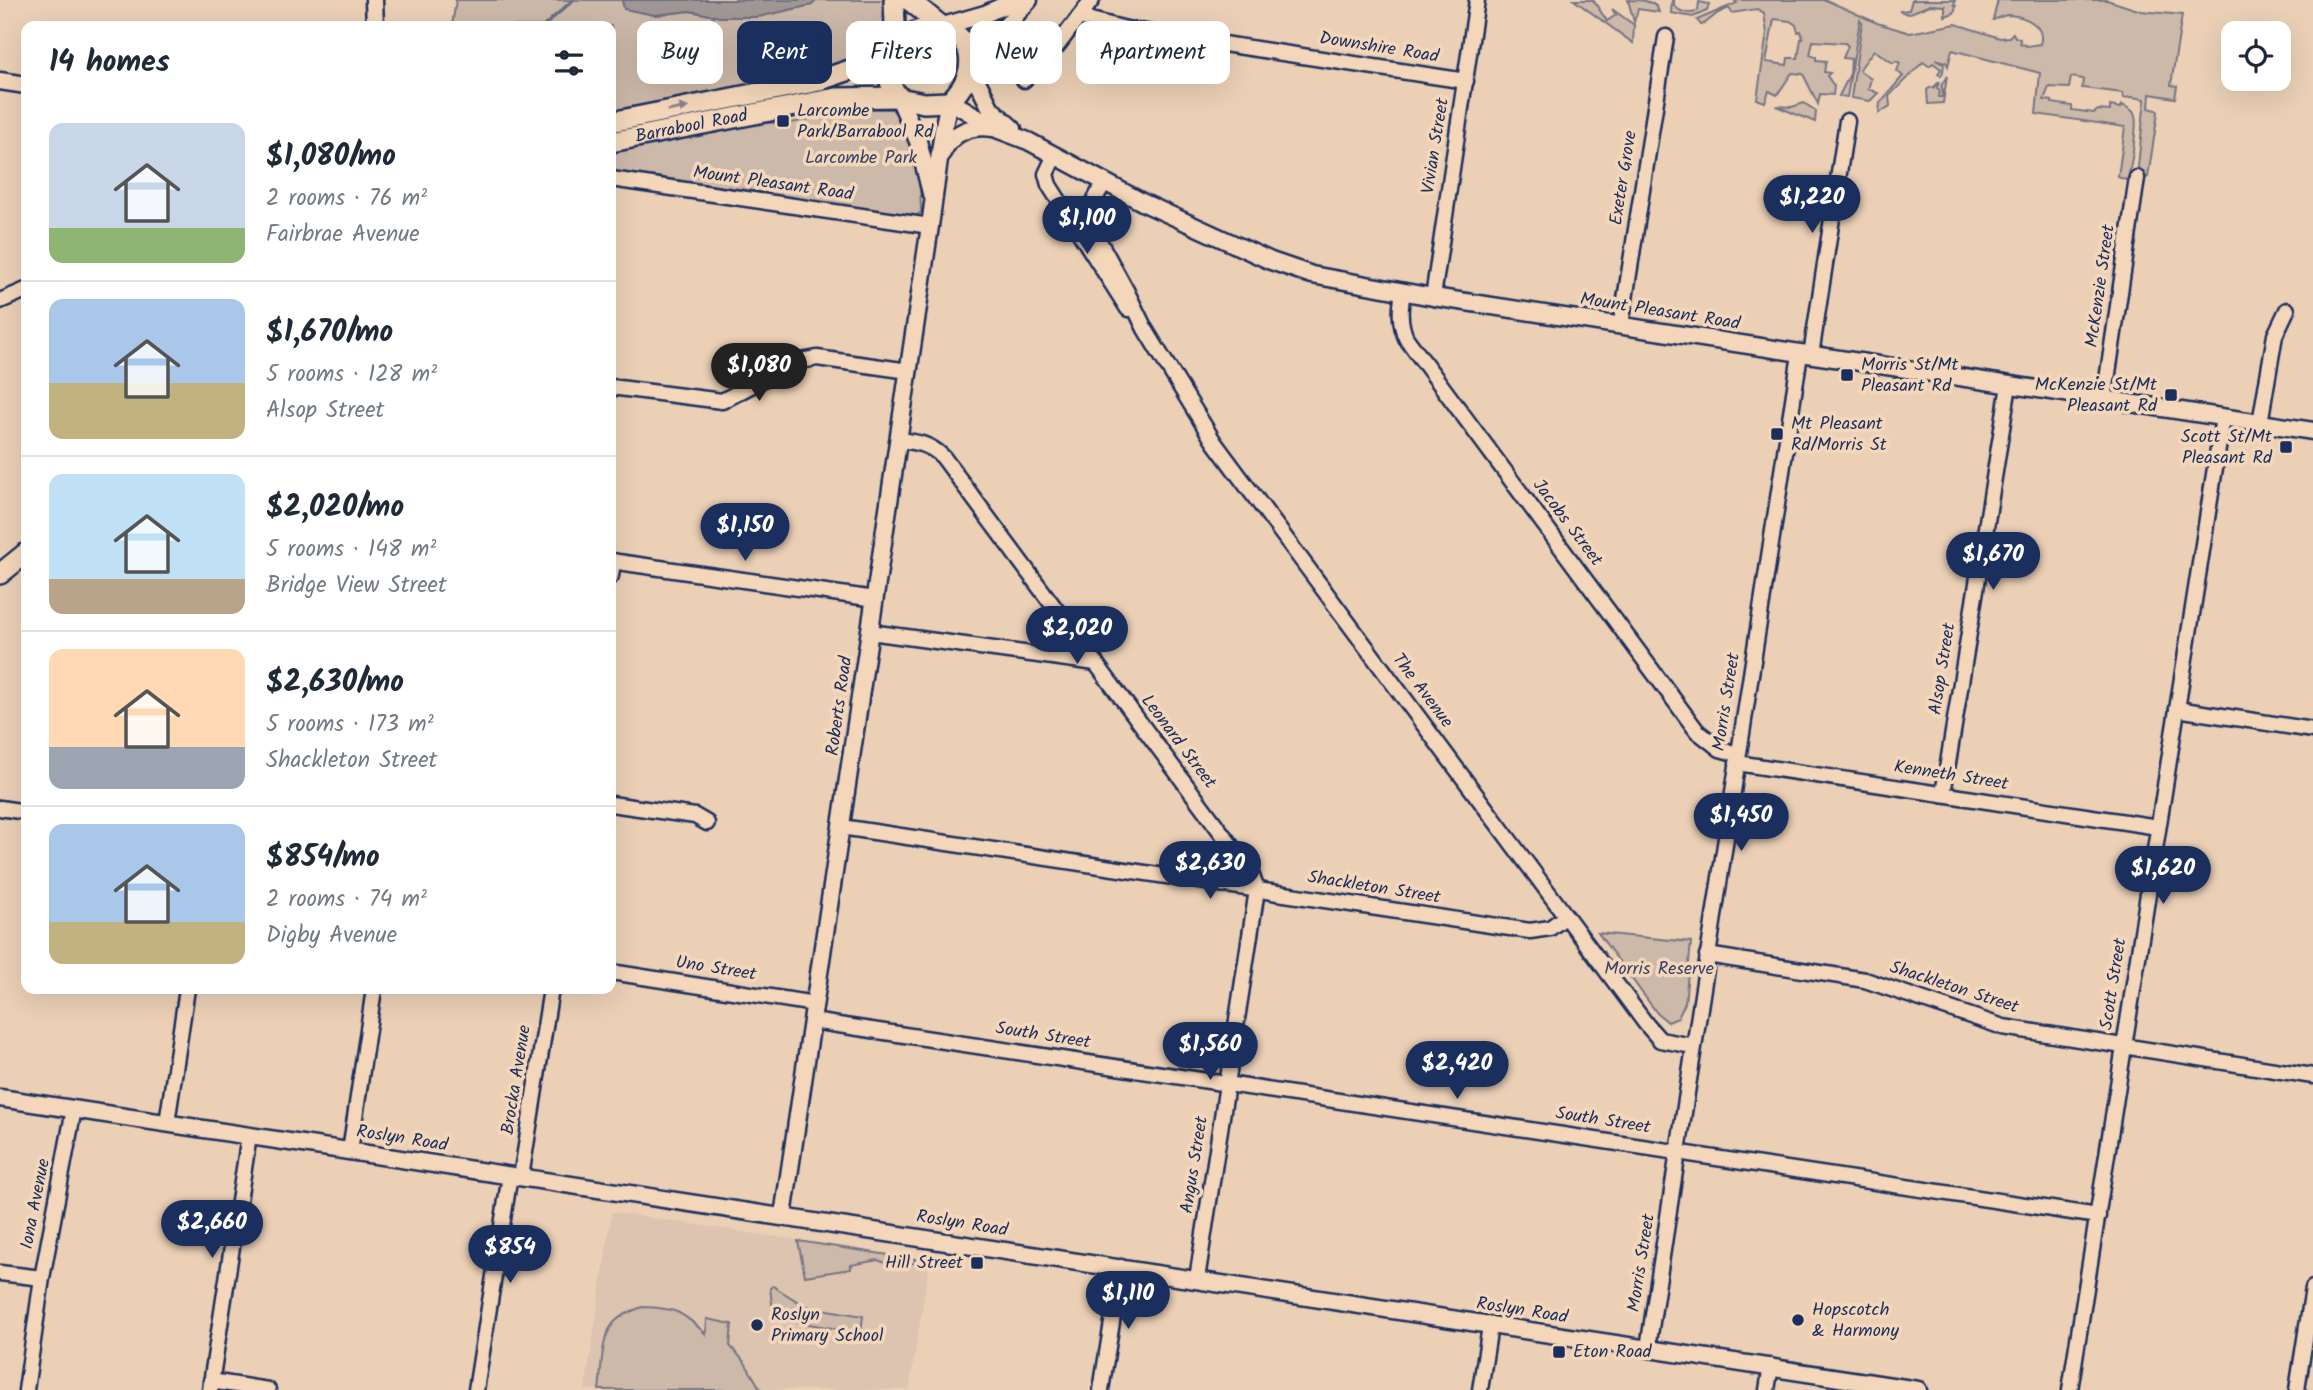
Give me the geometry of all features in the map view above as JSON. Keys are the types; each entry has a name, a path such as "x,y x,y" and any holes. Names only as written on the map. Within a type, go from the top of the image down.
{"main road":[{"path":"894,0 895,21"},
{"path":"909,0 937,21"},
{"path":"956,36 962,40 970,63"},
{"path":"891,84 899,97 924,103 949,102 958,93 970,68"},
{"name":"Barrabool Road","path":"616,121 814,82 846,71"},
{"name":"Barrabool Road","path":"616,141 836,98 899,97"},
{"path":"0,574 21,557"}],"street":[{"path":"374,0 375,21"},
{"path":"956,21 985,14 1016,0"},
{"path":"1011,21 1029,0"},
{"path":"1062,39 1092,0"},
{"name":"Vivian Street","path":"1433,297 1478,0"},
{"name":"Downshire Road","path":"1079,17 1126,29 1465,81"},
{"name":"Exeter Grove","path":"1621,325 1666,37"},
{"path":"0,81 21,84"},
{"name":"Mount Pleasant Road","path":"979,84 990,109 1028,141"},
{"name":"Roberts Road","path":"899,97 918,141 933,202"},
{"name":"Mount Pleasant Road","path":"949,102 1156,209 1271,261 1312,275 1433,297 2313,431"},
{"name":"Roberts Road","path":"783,1216 949,102"},
{"name":"Morris Street","path":"1648,1348 1738,758 1847,121"},
{"path":"939,163 947,143 962,131 977,127 999,130"},
{"name":"The Avenue","path":"1055,155 1046,174 1049,185 1116,292 1145,329"},
{"name":"McKenzie Street","path":"2104,400 2137,178"},
{"name":"Mount Pleasant Road","path":"616,180 930,226"},
{"name":"The Avenue","path":"1105,182 1092,206 1091,224 1145,329 1214,442 1564,917 1660,1040 1693,1046"},
{"path":"0,300 21,292"},
{"name":"Jacobs Street","path":"1403,292 1400,316 1406,338 1698,731 1720,749 1738,758"},
{"path":"2260,423 2275,335 2287,310"},
{"path":"616,388 722,401 807,358 909,371"},
{"name":"Alsop Street","path":"1943,794 2008,385"},
{"name":"Scott Street","path":"2070,1390 2222,417"},
{"name":"Leonard Street","path":"899,440 924,443 943,457 1241,859 1257,890"},
{"path":"616,562 875,599"},
{"path":"870,632 1096,663"},
{"path":"2177,709 2313,730"},
{"name":"Kenneth Street","path":"1738,758 1943,794 2158,827"},
{"path":"616,805 695,816 707,823"},
{"path":"0,808 21,811"},
{"name":"Shackleton Street","path":"841,827 1530,931 1550,928 1564,917"},
{"name":"Angus Street","path":"1197,1279 1257,890"},
{"name":"Shackleton Street","path":"1707,955 1866,980 2003,1027 2313,1076"},
{"name":"Uno Street","path":"616,973 815,1004"},
{"path":"167,1123 186,994"},
{"path":"350,1151 373,994"},
{"name":"Brocka Avenue","path":"476,1390 550,994"},
{"name":"South Street","path":"812,1021 2098,1216"},
{"name":"Roslyn Road","path":"0,1098 1918,1390"},
{"name":"Iona Avenue","path":"26,1390 42,1279 74,1109"},
{"path":"249,1136 210,1386 268,1390"},
{"path":"1101,1390 1121,1268"},
{"path":"0,1273 42,1279"},
{"path":"2297,1390 2313,1288"},
{"path":"1480,1390 1490,1326"},
{"path":"1767,1390 1771,1366"}],"shaded area":[{"path":"622,0 816,0 812,5 758,17 720,17 690,11 655,15 624,9"},
{"name":"Roslyn Primary School","path":"612,1212 930,1260 909,1390 585,1390"}],"green space":[{"path":"456,0 622,0 624,9 655,15 690,11 734,17 812,5 816,0 891,0 891,21 846,21 846,65 832,68 832,21 737,21 737,84 759,84 616,115 616,21 453,21"},
{"path":"1574,0 1593,0 1607,21 1616,15 1612,9 1634,25 1633,43"},
{"path":"1628,0 1651,3 1659,12 1638,9 1634,22"},
{"path":"1672,0 1678,9 1688,13 1698,10 1699,2 1709,4 1707,11 1693,17 1671,13"},
{"path":"1734,0 1826,0 1877,23 1910,33 1956,24 2000,38 2009,37 2013,33 2020,39 2020,43 2027,46 2040,44 2041,37 2037,27 2015,16 2006,15 1993,20 1998,0 2107,0 2141,11 2182,15 2171,85 2177,86 2175,98 2150,94 2149,108 2158,112 2146,178 2137,176 2145,99 2124,98 2123,93 2082,88 2083,79 2071,77 2069,88 2049,87 2044,100 2072,106 2072,110 2094,113 2098,110 2110,111 2110,106 2121,108 2122,105 2133,112 2136,121 2135,139 2127,180 2118,177 2125,127 2036,114 2040,73 1952,50 1948,66 1946,62 1935,59 1944,64 1941,76 1938,74 1941,69 1933,63 1929,66 1923,62 1889,96 1890,106 1879,113 1880,103 1903,76 1897,71 1900,63 1893,63 1874,50 1859,70 1871,79 1868,89 1878,93 1870,101 1851,98 1862,22 1860,20 1847,97 1839,96 1850,74 1851,59 1843,58 1848,46 1845,43 1813,41 1810,55 1816,57 1816,60 1826,61 1824,72 1830,73 1827,76 1834,86 1833,95 1820,94 1818,104 1803,74 1792,73 1777,95 1769,91 1765,102 1757,99 1767,33 1764,13 1757,9 1732,13 1729,8 1704,24 1701,25 1697,20 1737,3","holes":["1774,19 1790,21 1796,25 1798,32 1801,31 1803,39 1798,58 1788,58 1787,65 1766,62"]},
{"path":"1912,0 1955,0 1956,6 1954,13 1945,16 1945,6 1930,5 1908,14 1899,11 1909,10"},
{"path":"1947,76 1943,103 1928,104 1927,90 1939,82 1937,88 1940,90 1939,97 1942,97 1941,86"},
{"path":"1804,103 1816,111 1815,122 1776,106 1792,107"},
{"name":"Larcombe Park","path":"834,108 892,109 907,131 916,157 921,212 916,216 616,173 616,151 706,131 759,123 791,123 814,118"},
{"name":"Morris Reserve","path":"1598,933 1691,942 1685,1003 1678,1018 1668,1022 1657,1013"},
{"path":"798,1241 915,1259 915,1263 893,1266 878,1260 851,1265 851,1269 805,1276"},
{"path":"773,1286 805,1306 863,1316 861,1333 774,1318 770,1288"},
{"path":"642,1307 677,1312 706,1334 707,1319 732,1324 730,1346 744,1361 761,1390 599,1390 604,1347 609,1331 619,1318"}],"waterway":[{"path":"550,21 573,0"}],"place":[{"name":"Larcombe Park/Barrabool Rd","path":"783,121"},
{"name":"Morris St/Mt Pleasant Rd","path":"1847,375"},
{"name":"McKenzie St/Mt Pleasant Rd","path":"2171,395"},
{"name":"Mt Pleasant Rd/Morris St","path":"1777,434"},
{"name":"Scott St/Mt Pleasant Rd","path":"2286,447"},
{"name":"Hill Street","path":"977,1263"},
{"name":"Hopscotch & Harmony","path":"1798,1320"},
{"name":"Roslyn Primary School","path":"757,1325"},
{"name":"Eton Road","path":"1559,1352"}]}
